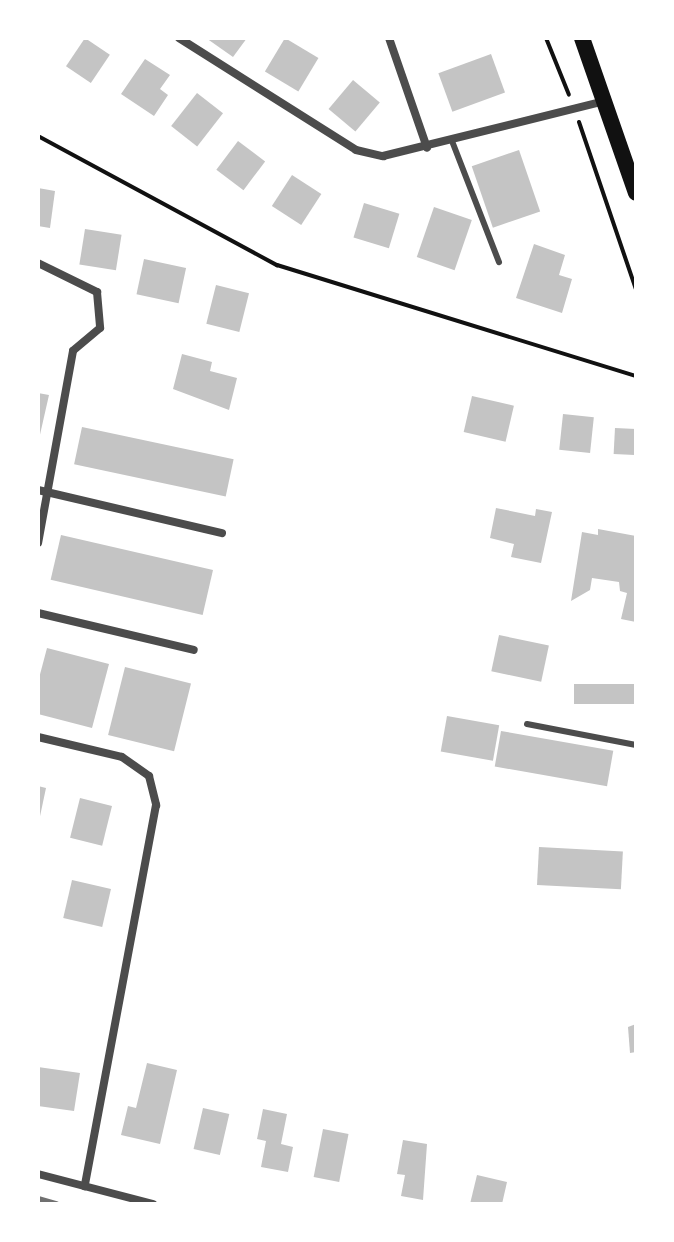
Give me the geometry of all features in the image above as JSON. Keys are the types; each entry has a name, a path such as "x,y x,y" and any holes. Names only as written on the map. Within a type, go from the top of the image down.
{"main road":[{"path":"582,38 636,193"}],"street":[{"path":"179,38 356,150 400,155 605,101"},
{"path":"389,38 427,148"},
{"path":"38,263 97,292 100,328 73,351 43,491 38,543"},
{"path":"43,491 222,533"},
{"path":"38,613 194,650"},
{"path":"38,737 122,757 149,776 156,805 85,1186"},
{"path":"38,1174 153,1204"}],"lane":[{"path":"452,141 499,262"},
{"path":"527,724 636,745"}],"path":[{"path":"546,38 636,289"},
{"path":"38,136 277,265 636,376"}],"building":[{"path":"85,38 110,55 91,83 66,66"},
{"path":"206,38 247,38 233,57"},
{"path":"285,38 318,58 298,92 265,71"},
{"path":"491,54 505,93 452,112 438,73"},
{"path":"145,59 170,75 160,89 168,95 154,116 121,94"},
{"path":"353,80 380,102 355,132 329,109"},
{"path":"197,93 223,113 197,146 171,126"},
{"path":"238,141 265,161 243,190 216,170"},
{"path":"519,150 540,211 493,228 472,166"},
{"path":"292,175 321,194 301,225 272,206"},
{"path":"38,188 55,191 50,228 38,226"},
{"path":"364,203 399,214 389,248 353,237"},
{"path":"434,207 472,220 455,270 417,257"},
{"path":"85,229 122,235 116,270 79,265"},
{"path":"534,244 565,255 559,275 572,279 562,313 516,298"},
{"path":"144,259 186,268 179,303 137,294"},
{"path":"216,285 249,293 239,332 206,324"},
{"path":"182,354 212,362 210,371 237,378 229,410 173,389"},
{"path":"38,393 49,395 39,439 38,439"},
{"path":"472,396 514,406 506,442 464,432"},
{"path":"563,414 594,417 590,453 559,450"},
{"path":"82,427 234,459 226,496 74,464"},
{"path":"615,428 636,429 635,455 614,454"},
{"path":"496,508 535,516 536,509 552,512 541,563 511,557 514,544 490,538"},
{"path":"598,529 636,536 636,622 621,619 627,593 620,591 619,582 592,578 590,590 571,601 582,532 598,535"},
{"path":"61,535 213,570 203,615 51,580"},
{"path":"499,635 549,646 541,682 491,671"},
{"path":"47,648 109,664 92,728 38,714 38,682"},
{"path":"125,667 191,683 174,751 108,735"},
{"path":"574,684 636,684 636,704 574,704"},
{"path":"447,716 499,725 493,761 441,751"},
{"path":"501,731 613,751 607,786 495,766"},
{"path":"38,786 46,788 39,821 38,821"},
{"path":"80,798 112,806 102,846 70,838"},
{"path":"539,847 623,851 621,889 537,885"},
{"path":"72,880 111,889 102,927 63,918"},
{"path":"636,1024 636,1052 630,1053 628,1027"},
{"path":"147,1063 177,1070 160,1144 121,1135 128,1106 136,1108"},
{"path":"38,1067 80,1073 74,1111 38,1106"},
{"path":"203,1108 229,1114 220,1155 194,1149"},
{"path":"263,1109 287,1114 281,1144 293,1147 288,1172 261,1167 266,1141 257,1139"},
{"path":"323,1129 349,1134 339,1182 314,1177"},
{"path":"403,1140 427,1144 423,1200 401,1196 405,1175 397,1174"},
{"path":"477,1175 507,1182 502,1204 470,1204"}],"railway":[{"path":"38,1199 56,1204"}]}
